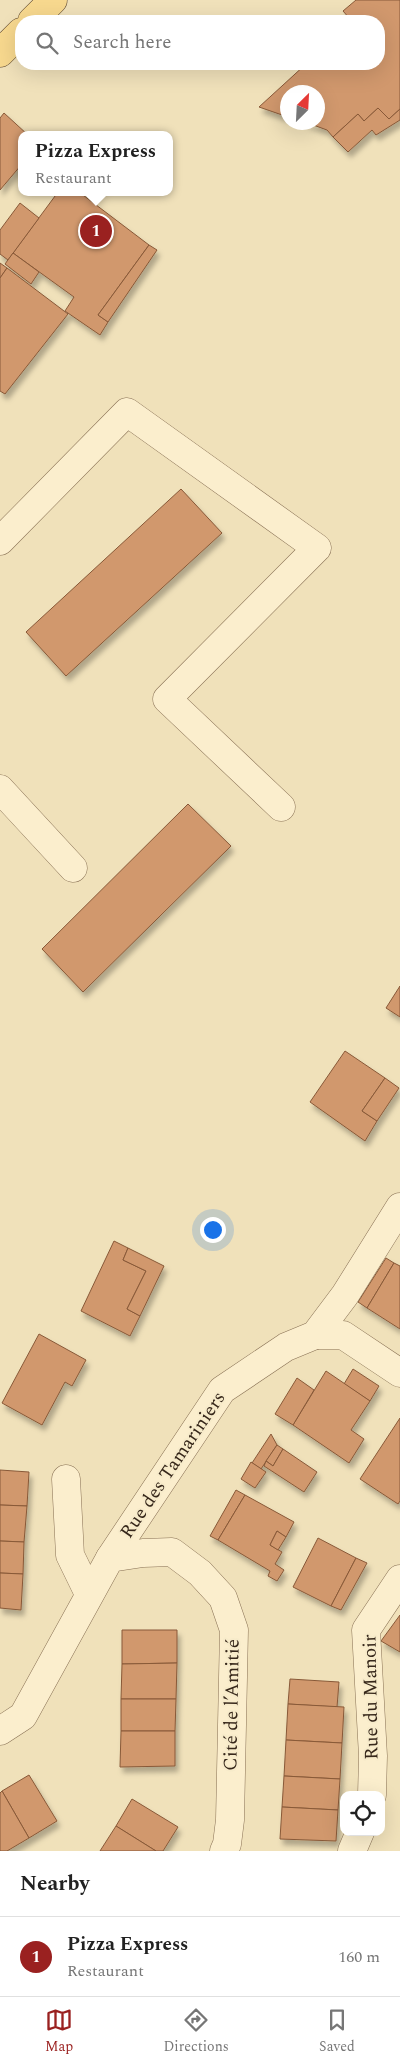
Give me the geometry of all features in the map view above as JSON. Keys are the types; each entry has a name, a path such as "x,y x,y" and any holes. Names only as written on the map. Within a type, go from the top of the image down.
{"main road":[{"path":"38,15 53,0"},
{"path":"0,53 15,38"}],"street":[{"path":"0,541 127,412 317,548 167,699 281,807"},
{"path":"0,789 73,868"},
{"path":"315,1335 345,1295 400,1207"},
{"path":"315,1335 343,1335 400,1372"},
{"name":"Rue des Tamariniers","path":"110,1558 222,1390 286,1347 315,1335"},
{"path":"66,1479 70,1555 89,1594"},
{"name":"Cité de l’Amitié","path":"110,1558 143,1553 172,1552 200,1573 223,1598 234,1630 230,1820 227,1844 224,1851"},
{"path":"0,1731 23,1716 110,1558"},
{"name":"Rue du Manoir","path":"372,1791 373,1756 366,1630 400,1579"},
{"path":"352,1851 358,1836"}],"building":[{"path":"356,0 400,0 400,109 389,119 378,108 364,121 358,114 333,137 325,129 325,85 283,85 299,70 385,70 385,15 346,15 343,11"},
{"path":"280,88 280,114 259,107"},
{"path":"378,108 389,119 400,109 400,120 376,135 372,130 348,152 333,137 358,114 364,121"},
{"path":"4,113 24,131 18,131 18,169 0,190 0,118"},
{"path":"55,196 84,196 149,245 98,315 108,322 100,335 65,311 74,297 13,253"},
{"path":"20,203 39,218 8,260 0,254 0,230"},
{"path":"149,245 157,250 108,322 98,315"},
{"path":"13,253 39,272 31,284 5,264"},
{"path":"0,263 7,268 0,278"},
{"path":"7,268 68,314 5,394 0,391 0,278"},
{"path":"181,489 222,533 66,676 26,632"},
{"path":"188,804 231,846 83,992 42,949"},
{"path":"400,986 400,1017 386,1008"},
{"path":"345,1051 385,1078 362,1111 377,1121 365,1141 310,1102"},
{"path":"385,1078 399,1088 377,1121 362,1111"},
{"path":"114,1241 128,1248 123,1260 146,1271 127,1309 140,1316 130,1336 81,1311"},
{"path":"128,1248 164,1266 140,1316 127,1309 146,1271 123,1260"},
{"path":"386,1258 394,1263 367,1308 358,1302"},
{"path":"394,1263 400,1266 400,1329 367,1308"},
{"path":"39,1334 86,1360 72,1386 65,1382 42,1425 2,1403"},
{"path":"353,1369 379,1386 370,1401 344,1384"},
{"path":"326,1371 370,1401 351,1430 364,1439 349,1463 293,1425"},
{"path":"297,1378 314,1390 293,1425 275,1414"},
{"path":"400,1418 400,1501 398,1504 360,1479"},
{"path":"271,1434 277,1445 261,1469 252,1463"},
{"path":"277,1445 283,1449 273,1466 266,1461"},
{"path":"283,1449 317,1472 304,1492 264,1466 266,1461 273,1466"},
{"path":"251,1462 266,1472 255,1488 241,1479"},
{"path":"0,1470 29,1472 27,1506 0,1505"},
{"path":"236,1490 245,1495 218,1540 210,1536"},
{"path":"245,1495 294,1522 286,1537 277,1531 270,1545 282,1552 275,1564 284,1570 277,1581 268,1576 270,1571 218,1540"},
{"path":"0,1505 27,1506 24,1542 0,1541"},
{"path":"277,1531 286,1537 278,1550 270,1545"},
{"path":"318,1538 356,1558 331,1606 293,1587"},
{"path":"0,1541 24,1542 23,1574 0,1573"},
{"path":"356,1558 367,1563 341,1610 331,1606"},
{"path":"0,1573 23,1574 21,1610 0,1608"},
{"path":"400,1615 400,1652 381,1641"},
{"path":"122,1630 177,1630 177,1663 122,1664"},
{"path":"177,1663 176,1699 121,1699 122,1664"},
{"path":"290,1679 339,1682 337,1707 288,1704"},
{"path":"121,1699 176,1699 175,1731 121,1731"},
{"path":"288,1704 344,1707 342,1743 286,1740"},
{"path":"121,1731 175,1731 175,1766 120,1767"},
{"path":"286,1740 342,1743 340,1779 284,1776"},
{"path":"29,1775 57,1821 29,1838 2,1791"},
{"path":"284,1776 340,1779 338,1810 282,1807"},
{"path":"2,1791 29,1838 7,1851 0,1851 0,1793"},
{"path":"132,1799 178,1827 163,1851 156,1851 116,1826"},
{"path":"282,1807 338,1810 336,1841 280,1839"},
{"path":"116,1826 156,1851 100,1851"}],"place":[{"name":"Pizza Express","path":"96,231"}]}
